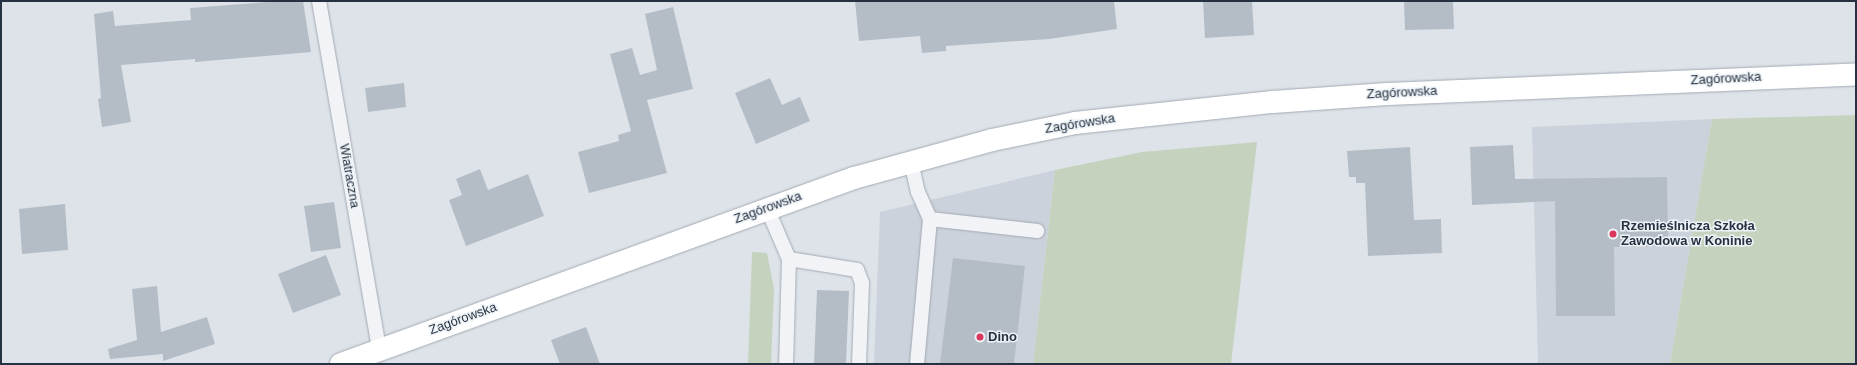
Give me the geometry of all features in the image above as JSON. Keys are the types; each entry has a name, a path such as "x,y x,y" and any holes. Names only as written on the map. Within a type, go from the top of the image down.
{"street":[{"name":"Zagórowska","path":"341,364 767,208 911,162 992,140 1075,123 1273,102 1387,94 1856,74"}],"lane":[{"name":"Wiatraczna","path":"319,1 379,350"},
{"path":"911,162 918,192 930,219 917,364"},
{"path":"767,208 789,259 786,364"},
{"path":"930,219 1037,231"},
{"path":"789,259 857,270 862,283 859,364"}],"shaded area":[{"name":"Rzemieślnicza Szkoła Zawodowa w Koninie","path":"1712,119 1670,364 1538,364 1532,127"},
{"path":"1055,170 1033,364 874,364 880,212"}],"green space":[{"path":"1856,115 1856,364 1670,364 1712,119"},
{"path":"1257,142 1231,364 1033,364 1055,170 1142,152"},
{"path":"752,252 767,253 774,289 771,364 748,364"}],"building":[{"path":"281,1 303,1 311,52 195,62 195,59 121,65 131,122 102,127 98,99 101,98 94,14 113,11 115,26 191,20 190,8"},
{"path":"855,1 1114,1 1117,29 1049,39 946,46 946,51 922,53 920,36 859,41"},
{"path":"1203,1 1252,1 1254,35 1205,38"},
{"path":"1404,1 1453,1 1454,29 1405,30"},
{"path":"673,7 693,89 647,100 667,173 589,193 578,152 619,141 618,135 631,131 610,54 632,48 640,75 657,70 645,14"},
{"path":"770,78 782,105 800,97 810,121 756,144 735,93"},
{"path":"404,83 406,107 368,112 365,88"},
{"name":"Rzemieślnicza Szkoła Zawodowa w Koninie","path":"1513,145 1515,179 1667,177 1668,246 1614,247 1615,316 1556,316 1555,201 1472,205 1470,147"},
{"path":"1410,147 1414,220 1441,219 1442,253 1368,256 1365,183 1356,183 1356,177 1349,177 1347,151"},
{"path":"480,169 488,190 528,174 544,216 466,246 449,200 462,195 456,179"},
{"path":"334,202 341,248 311,252 304,206"},
{"path":"65,204 68,250 22,254 19,209"},
{"path":"326,255 341,295 293,313 278,274"},
{"name":"Dino","path":"953,258 1025,266 1014,364 940,364"},
{"path":"157,286 161,332 207,317 215,344 163,361 163,354 110,359 108,349 137,340 132,289"},
{"path":"817,290 849,291 846,364 814,364"},
{"path":"586,327 600,364 560,364 551,340"}],"place":[{"name":"Rzemieślnicza Szkoła Zawodowa w Koninie","path":"1613,234"},
{"name":"Dino","path":"980,337"}]}
